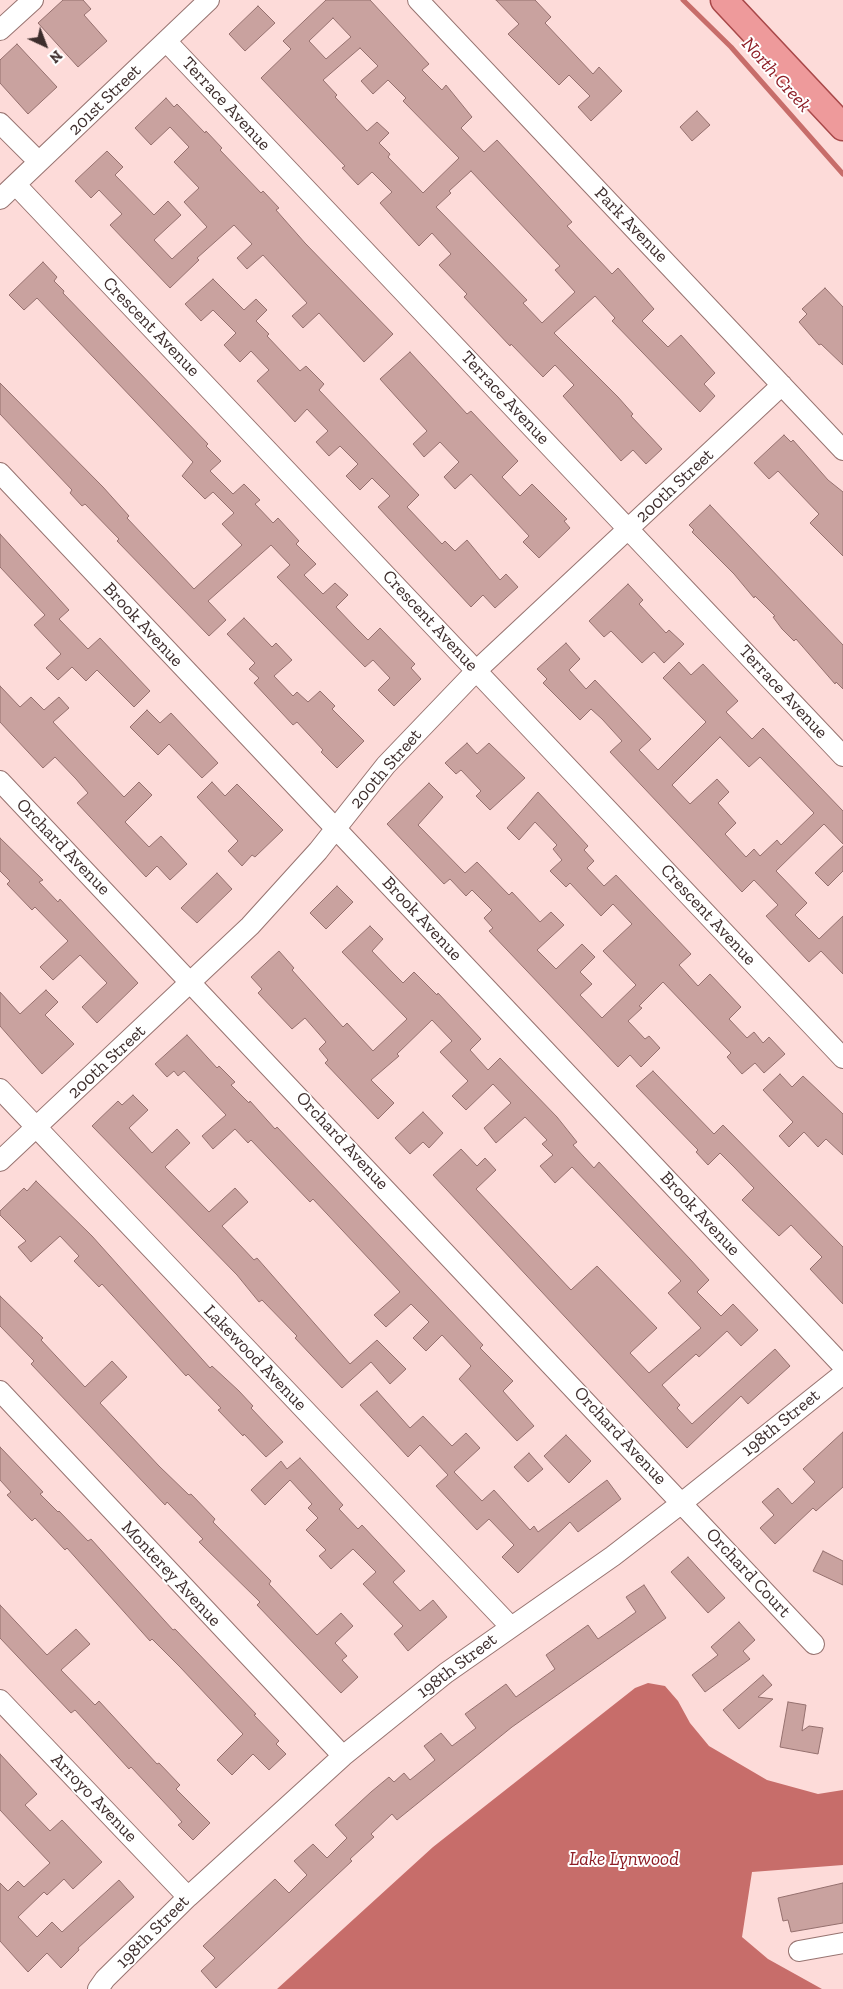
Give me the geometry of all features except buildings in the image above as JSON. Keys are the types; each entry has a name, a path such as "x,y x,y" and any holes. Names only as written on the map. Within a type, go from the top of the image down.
{"main road":[{"path":"724,0 843,127"}],"street":[{"path":"0,30 33,0"},
{"name":"201st Street","path":"0,199 209,0"},
{"name":"Park Avenue","path":"418,0 843,450"},
{"name":"Terrace Avenue","path":"166,41 843,756"},
{"path":"0,123 39,162"},
{"name":"Crescent Avenue","path":"16,185 843,1058"},
{"name":"200th Street","path":"0,1161 192,982 278,896 386,765 477,670 782,385"},
{"name":"Brook Avenue","path":"0,473 843,1366"},
{"name":"Orchard Avenue","path":"0,781 682,1502"},
{"name":"Lakewood Avenue","path":"0,1089 510,1626"},
{"name":"198th Street","path":"98,1989 188,1897 343,1756 446,1673 510,1626 612,1556 843,1374"},
{"name":"Monterey Avenue","path":"0,1391 343,1756"},
{"name":"Orchard Court","path":"682,1502 814,1644"},
{"name":"Arroyo Avenue","path":"0,1700 188,1897"},
{"path":"799,1951 843,1943"}],"water":[{"name":"Lake Lynwood","path":"648,1683 665,1686 678,1701 690,1723 709,1746 767,1780 818,1794 843,1790 843,1865 752,1872 742,1937 768,1959 822,1989 277,1989 433,1847 635,1688"}],"waterway":[{"name":"North Creek","path":"683,0 731,47 843,174"}]}
